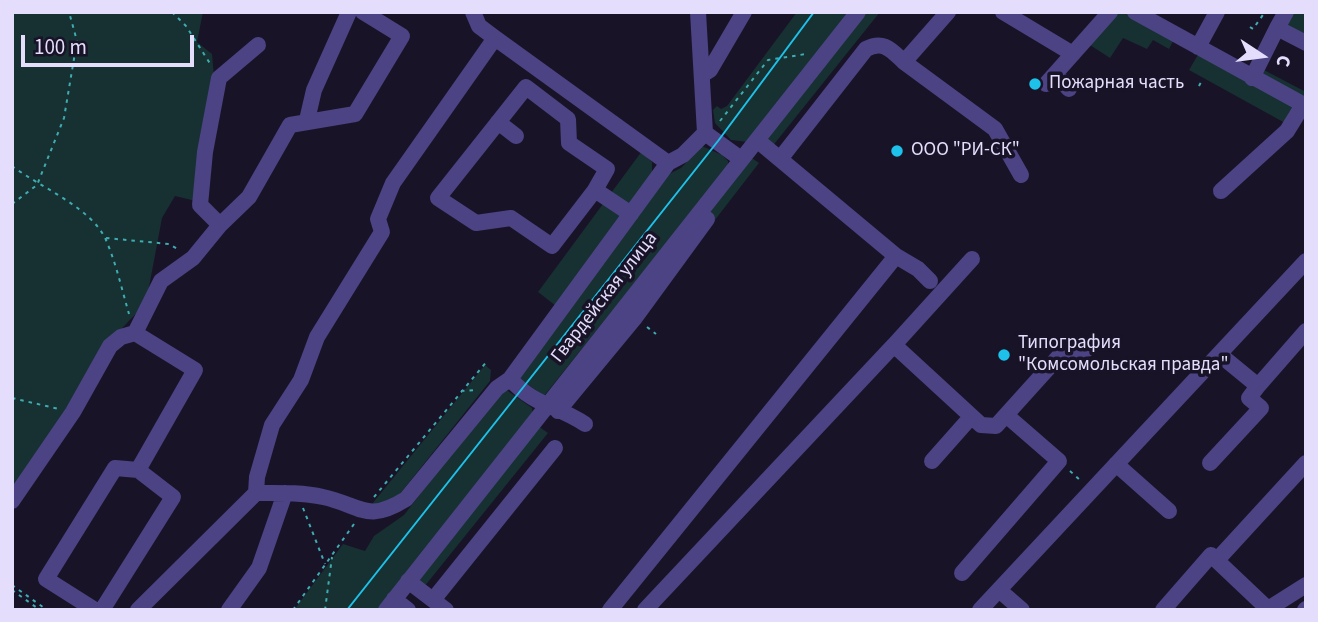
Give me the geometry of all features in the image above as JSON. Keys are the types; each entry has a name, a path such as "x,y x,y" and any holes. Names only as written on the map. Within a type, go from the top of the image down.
{"street":[{"path":"307,120 314,90 349,12"},
{"path":"12,501 73,412 110,346 121,337 135,332 161,281 194,258 220,225 249,197 290,125 355,114 402,36 363,12"},
{"path":"473,12 479,26 668,163"},
{"path":"256,493 322,497 362,512 387,511 406,499 497,388 510,379 668,163 683,155 705,128 698,12"},
{"path":"702,75 710,70 744,12"},
{"name":"Гвардейская улица","path":"390,604 552,409 741,159 760,142 858,12"},
{"path":"904,62 948,12"},
{"path":"1003,12 1073,54"},
{"path":"1069,89 1050,79 1110,12"},
{"path":"1135,12 1304,106 1287,131 1221,191"},
{"path":"1198,47 1217,12"},
{"path":"1252,78 1286,12"},
{"path":"1278,28 1306,43"},
{"path":"138,610 256,493 257,477 272,425 301,380 317,337 382,232 378,219 393,183 495,38"},
{"path":"780,159 866,49 876,44 887,45 904,62 995,129 1021,175"},
{"path":"220,225 200,205 205,152 219,78 258,45"},
{"path":"526,87 568,119 569,143 607,169 595,190 552,246 511,218 476,223 438,198 526,87"},
{"path":"498,122 516,136"},
{"path":"705,128 741,159"},
{"path":"552,409 634,319 760,142 896,256 918,268 930,281"},
{"path":"595,190 631,214"},
{"path":"610,610 896,256"},
{"path":"645,610 972,259"},
{"path":"980,610 1306,261"},
{"path":"1210,463 1261,408 1249,398 1306,331"},
{"path":"135,332 195,370 138,470"},
{"path":"894,345 981,425 996,426 1061,354 1087,349"},
{"path":"1219,354 1258,386"},
{"path":"510,379 552,409 572,415 585,425"},
{"path":"962,573 1059,461 1006,415"},
{"path":"932,460 971,417"},
{"path":"408,581 440,605 555,448"},
{"path":"1217,560 1306,463"},
{"path":"1116,464 1170,511"},
{"path":"95,610 46,579 115,468 138,470 173,497 102,610"},
{"path":"229,610 259,568 292,495"},
{"path":"1163,610 1211,555 1268,609 1306,585"},
{"path":"999,590 1022,610"},
{"path":"390,604 408,610"}],"path":[{"path":"12,204 37,185 64,118 77,41 69,12"},
{"path":"172,12 186,26 219,78"},
{"path":"1250,27 1253,29 1265,12"},
{"path":"705,128 720,121 768,60 830,50"},
{"path":"12,166 37,185 83,212 105,238 135,332"},
{"path":"105,238 169,243 194,258"},
{"path":"639,321 656,334"},
{"path":"293,610 362,512 488,360"},
{"path":"12,398 43,405"},
{"path":"1059,461 1092,491"},
{"path":"292,495 325,565"},
{"path":"325,610 332,556"},
{"path":"12,585 47,610"},
{"path":"12,590 40,610"}],"green space":[{"path":"12,12 203,12 197,42 212,54 216,99 200,202 175,196 162,218 146,303 107,344 66,415 12,491"},
{"path":"797,12 849,12 748,142 731,140 715,123 713,110 717,106 721,109 727,106"},
{"path":"866,12 880,12 771,148 762,140"},
{"path":"1119,12 1130,12 1175,37 1169,49 1153,40 1147,49 1123,38 1110,58 1090,45"},
{"path":"1292,12 1306,12 1306,39 1284,27"},
{"path":"1199,53 1296,105 1285,123 1189,70"},
{"path":"1262,69 1306,92 1303,100 1259,76"},
{"path":"702,146 722,155 728,161 728,166 544,396 519,378 663,177 681,168"},
{"path":"642,151 652,162 652,173 556,306 538,292"},
{"path":"749,156 759,163 650,304 640,297"},
{"path":"485,365 491,370 490,381 399,495 381,504 372,504"},
{"path":"500,391 508,391 532,408 533,415 378,610 294,610 343,544 365,551 374,536 404,515"},
{"path":"538,426 548,433 424,587 416,580"}],"tram line":[{"path":"347,610 718,141 814,12"}],"place":[{"name":"Пожарная часть","path":"1035,84"},
{"name":"ООО \"РИ-СК\"","path":"897,151"},
{"name":"Типография \"Комсомольская правда\"","path":"1004,355"}]}
